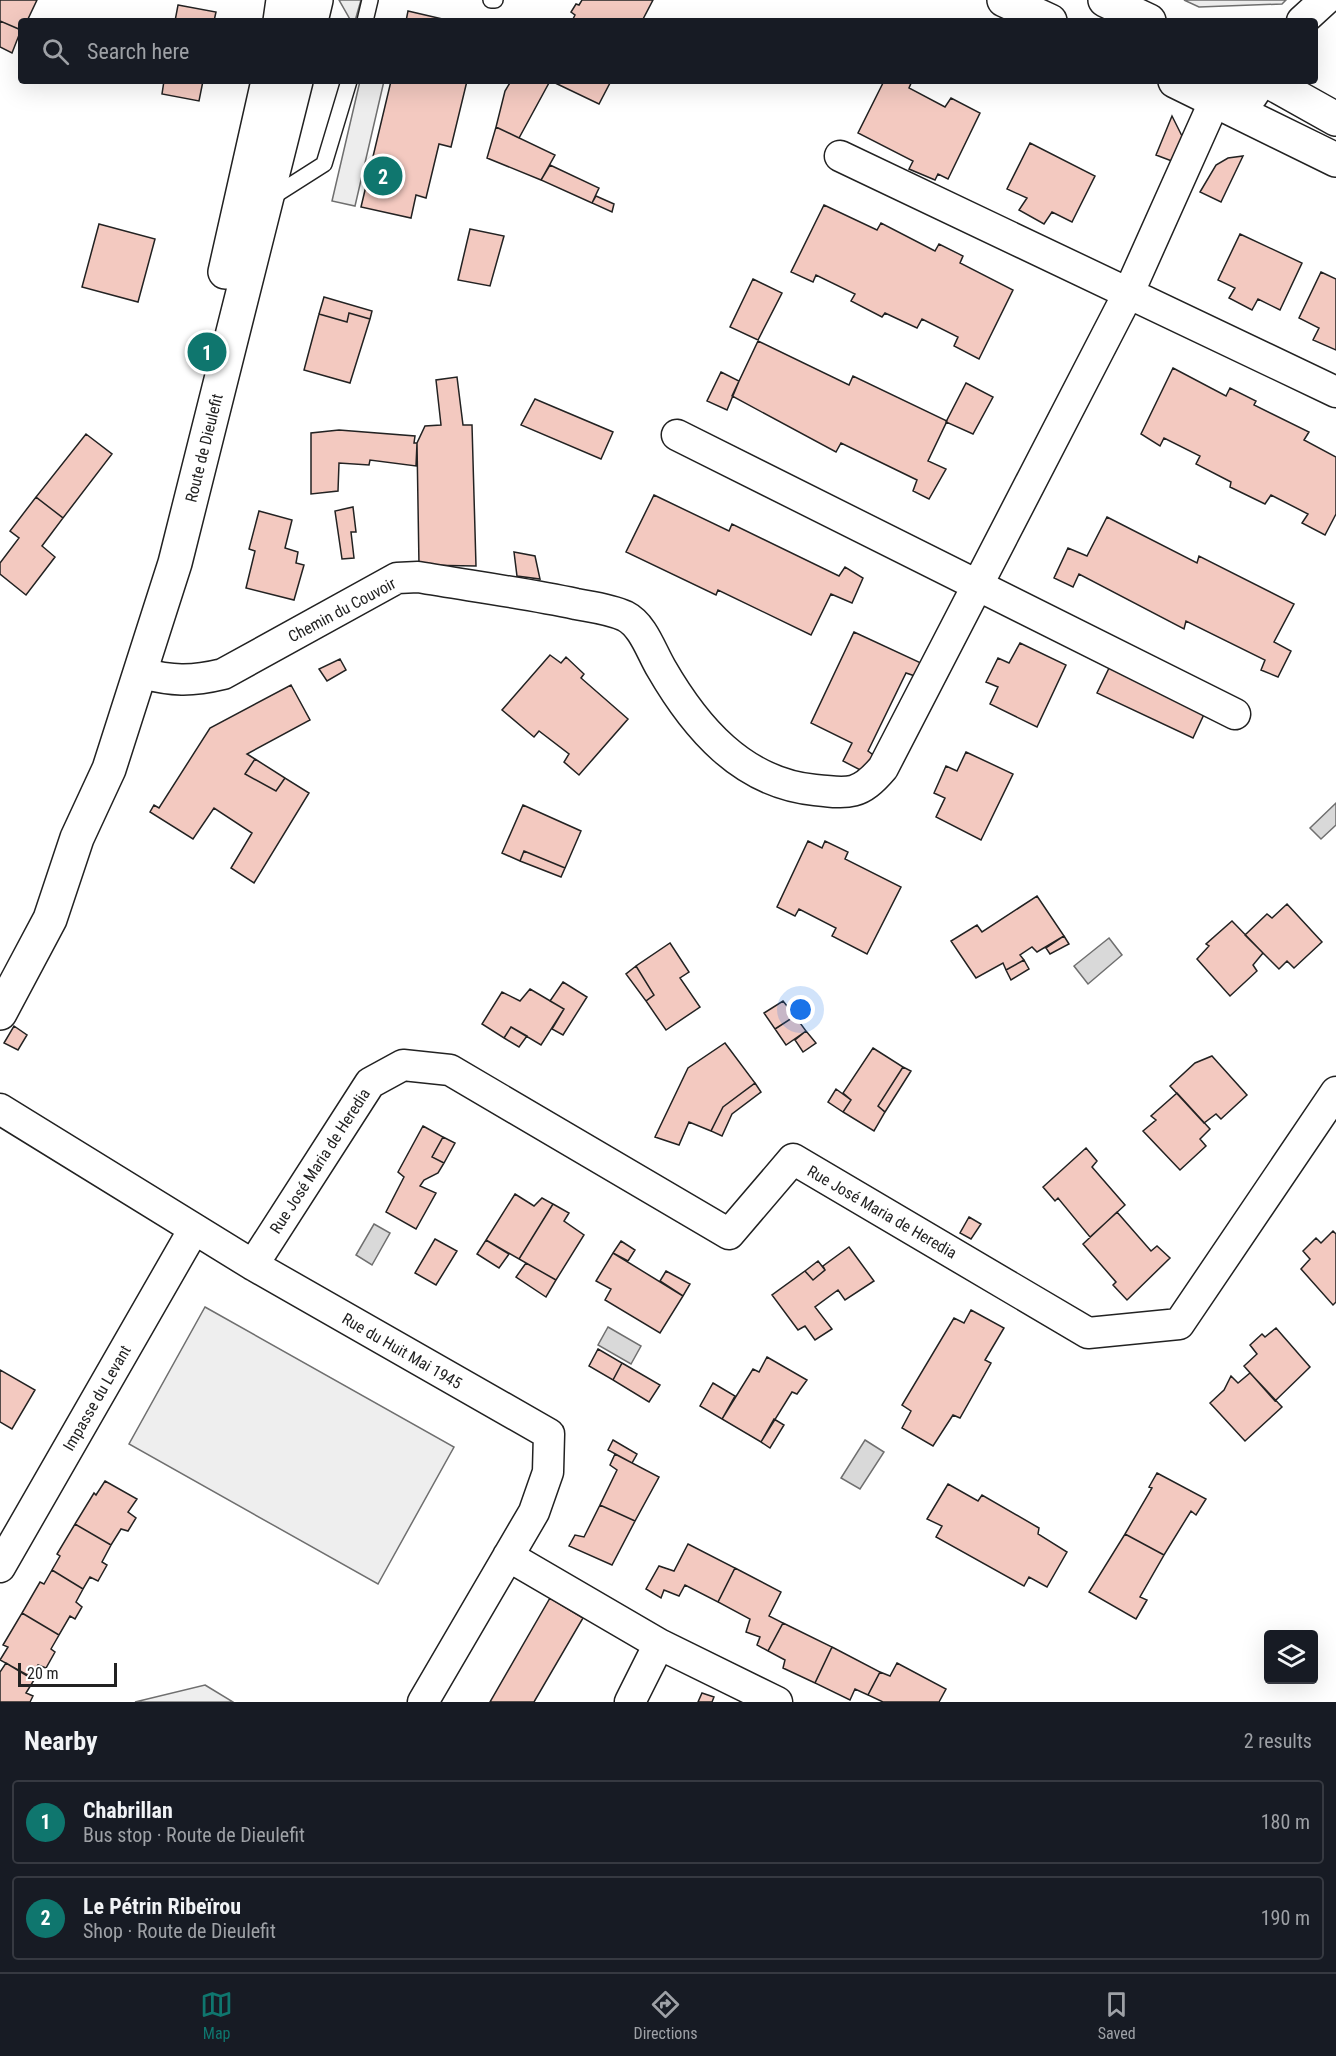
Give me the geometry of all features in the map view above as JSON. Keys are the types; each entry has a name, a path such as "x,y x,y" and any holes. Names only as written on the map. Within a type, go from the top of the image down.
{"main road":[{"path":"281,18 284,0"},
{"path":"312,18 316,0"},
{"path":"1005,0 1044,18"},
{"path":"1105,0 1143,18"},
{"name":"Route de Dieulefit","path":"140,673 177,483 267,84"},
{"name":"Route de Dieulefit","path":"0,1013 50,919 78,838 109,769 175,563 295,84"},
{"path":"1188,84 1214,90 1336,159"},
{"path":"1273,84 1336,119"},
{"name":"Route de Dieulefit","path":"0,964 78,838"}],"street":[{"path":"1305,18 1325,0"},
{"path":"1214,90 1252,96 1260,84"},
{"name":"Chemin du Couvoir","path":"140,673 173,681 197,681 224,674 397,578 418,577 553,599 627,617 642,633 682,703 711,739 739,763 772,779 800,787 842,793 867,787 883,768 1129,292 1214,90"},
{"path":"840,156 1129,292 1336,393"},
{"path":"676,435 977,583 1235,714"},
{"name":"Rue José Maria de Heredia","path":"253,1265 370,1083 403,1065 450,1070 729,1234 793,1159 1088,1333 1179,1324 1336,1092"},
{"name":"Rue du Huit Mai 1945","path":"0,1109 253,1265 549,1434 548,1472 534,1512 423,1702"},
{"name":"Impasse du Levant","path":"0,1567 194,1229"},
{"path":"508,1556 659,1644 777,1702"},
{"path":"630,1702 659,1644"}],"lane":[{"path":"366,18 370,0"},
{"path":"266,200 324,164 348,84"}],"shaded area":[{"path":"339,0 361,0 356,18 349,18"},
{"path":"1184,0 1286,0 1282,4 1199,7"},
{"path":"359,84 383,84 355,206 332,201"},
{"path":"1336,803 1336,825 1321,839 1310,828"},
{"path":"1109,938 1122,955 1088,984 1074,966"},
{"path":"374,1224 390,1233 372,1265 356,1255"},
{"path":"205,1307 454,1447 378,1584 129,1444"},
{"path":"608,1327 641,1346 631,1364 598,1345"},
{"path":"865,1440 884,1452 860,1489 841,1478"},
{"path":"205,1685 233,1702 135,1702"}],"building":[{"path":"0,0 37,0 28,18 18,18 18,29 0,21"},
{"path":"582,0 653,0 644,18 574,18 575,15 571,12 576,4 579,5"},
{"path":"178,5 216,12 215,18 176,18"},
{"path":"408,11 438,18 407,18"},
{"path":"0,21 18,29 18,38 12,53 0,47"},
{"path":"164,84 202,84 199,101 162,94"},
{"path":"390,84 466,84 451,147 439,144 426,198 416,195 411,218 361,207"},
{"path":"509,84 548,84 519,138 496,127 505,91"},
{"path":"557,84 609,84 599,104"},
{"path":"882,84 911,84 909,88 945,107 951,98 980,113 948,179 938,174 935,180 909,169 913,161 858,133"},
{"path":"1172,116 1182,136 1177,163 1156,155"},
{"path":"496,127 555,155 541,180 487,158"},
{"path":"1030,143 1095,176 1072,222 1052,212 1044,224 1019,210 1027,198 1007,189"},
{"path":"1243,156 1221,202 1200,192 1216,165 1228,158"},
{"path":"550,165 599,188 592,203 541,180"},
{"path":"596,196 614,204 612,212 592,203"},
{"path":"824,205 877,230 881,223 935,251 939,244 963,256 960,263 1013,290 979,359 954,346 958,337 922,319 917,328 885,313 882,317 851,301 855,294 816,275 813,282 791,272"},
{"path":"99,224 155,239 138,302 82,287"},
{"path":"470,229 504,236 490,286 458,280"},
{"path":"1240,234 1302,263 1280,310 1258,299 1252,310 1229,298 1235,288 1218,280"},
{"path":"1321,272 1336,279 1336,350 1313,340 1319,328 1299,318"},
{"path":"753,279 782,293 758,340 730,327"},
{"path":"324,297 372,311 370,319 349,313 347,322 319,314"},
{"path":"349,313 370,319 350,383 304,370 319,314 347,322"},
{"path":"758,341 849,385 853,376 947,421 928,461 946,469 929,499 913,491 917,480 841,443 836,452 732,396"},
{"path":"1173,368 1226,396 1230,388 1256,401 1254,405 1309,432 1304,440 1336,457 1336,514 1325,535 1302,523 1308,514 1271,495 1265,504 1230,487 1231,482 1196,464 1200,456 1164,438 1160,446 1141,434"},
{"path":"721,372 739,381 727,410 707,401"},
{"path":"457,377 463,425 472,425 476,566 419,565 417,443 425,426 441,425 436,380"},
{"path":"966,383 993,397 973,434 946,422"},
{"path":"535,399 613,432 601,459 521,425"},
{"path":"339,430 415,436 416,466 370,460 369,465 339,463 338,491 311,494 311,433"},
{"path":"86,434 112,454 63,518 36,497"},
{"path":"654,495 729,531 732,524 839,576 845,567 863,578 852,603 831,594 811,635 718,590 716,595 626,552"},
{"path":"36,497 63,518 42,546 55,557 26,595 0,574 0,563 19,538 10,531"},
{"path":"353,507 356,532 351,532 354,558 342,559 335,511"},
{"path":"259,511 292,520 285,548 298,552 296,563 304,565 294,600 246,588 255,551 249,549"},
{"path":"1107,517 1197,563 1199,556 1294,604 1274,642 1291,651 1278,677 1261,670 1265,660 1186,621 1184,629 1079,574 1073,587 1054,578 1068,548 1087,556"},
{"path":"514,552 535,556 540,579 517,576"},
{"path":"854,632 921,663 915,676 906,673 868,751 876,757 868,774 843,761 852,743 811,723"},
{"path":"1020,643 1066,665 1037,727 990,704 998,687 986,682 998,658 1009,663"},
{"path":"550,655 561,663 566,657 584,674 581,678 628,719 579,775 564,762 569,754 539,731 534,737 502,710"},
{"path":"340,659 346,670 327,681 319,669"},
{"path":"1111,664 1206,710 1193,738 1097,693"},
{"path":"291,685 310,720 247,754 255,759 245,774 276,791 285,778 309,793 254,883 231,868 252,833 214,808 193,839 150,812 154,805 159,808 210,728"},
{"path":"966,752 1013,774 981,840 936,817 945,798 934,793 946,766 957,771"},
{"path":"255,759 285,778 276,791 245,774"},
{"path":"523,805 581,831 565,868 524,851 520,861 502,853"},
{"path":"808,841 822,848 825,841 848,852 845,859 901,887 867,954 832,936 836,928 799,909 795,916 777,907"},
{"path":"524,851 565,868 561,877 520,861"},
{"path":"1037,896 1064,936 1037,952 1032,947 1020,955 1024,960 1006,970 1003,963 976,978 951,941 977,925 982,932"},
{"path":"1287,904 1322,942 1294,968 1287,961 1279,969 1245,935 1267,914 1272,918"},
{"path":"1232,921 1263,953 1253,965 1257,971 1230,996 1197,959 1209,946 1206,944"},
{"path":"1064,936 1069,944 1050,954 1046,948"},
{"path":"670,943 689,972 680,978 700,1007 666,1030 646,1001 654,995 636,966"},
{"path":"1024,960 1029,969 1011,980 1006,970"},
{"path":"636,966 654,995 646,1001 626,974"},
{"path":"563,982 587,997 563,1035 552,1029 564,1009 550,1001"},
{"path":"530,989 564,1009 541,1045 511,1027 504,1038 482,1024 502,992 520,1001"},
{"path":"783,1001 795,1016 775,1029 764,1013"},
{"path":"795,1016 806,1031 786,1045 775,1029"},
{"path":"14,1026 27,1035 18,1050 4,1043"},
{"path":"511,1027 527,1036 519,1047 504,1038"},
{"path":"806,1031 816,1043 803,1052 795,1040"},
{"path":"725,1043 755,1083 723,1107 711,1131 689,1122 679,1145 655,1137 688,1068"},
{"path":"873,1048 903,1067 878,1106 885,1112 874,1131 843,1112 851,1100 843,1093"},
{"path":"1212,1056 1247,1095 1221,1119 1216,1114 1204,1123 1170,1086 1195,1063"},
{"path":"903,1067 911,1071 885,1112 878,1106"},
{"path":"755,1083 761,1092 732,1114 722,1136 711,1131 723,1107"},
{"path":"836,1089 851,1100 843,1112 828,1102"},
{"path":"1177,1093 1210,1129 1200,1139 1206,1146 1180,1170 1143,1131 1156,1120 1151,1116"},
{"path":"423,1126 443,1137 432,1157 444,1163 438,1173 424,1180 420,1186 436,1193 416,1229 386,1212 404,1177 398,1172"},
{"path":"443,1137 455,1143 444,1163 432,1157"},
{"path":"1086,1148 1097,1161 1092,1167 1125,1205 1090,1237 1058,1198 1055,1201 1043,1187"},
{"path":"515,1194 534,1206 542,1198 553,1204 519,1259 486,1240"},
{"path":"553,1204 569,1213 564,1221 584,1235 556,1280 519,1259"},
{"path":"1117,1212 1151,1251 1157,1246 1170,1258 1127,1300 1113,1285 1116,1282 1083,1244"},
{"path":"969,1217 981,1224 971,1239 960,1233"},
{"path":"1333,1231 1336,1234 1336,1302 1333,1305 1301,1269 1310,1259 1303,1251 1316,1238 1321,1243"},
{"path":"435,1239 457,1251 436,1285 415,1273"},
{"path":"486,1240 509,1254 499,1268 477,1254"},
{"path":"621,1241 635,1250 628,1261 613,1253"},
{"path":"849,1247 874,1281 845,1300 838,1290 815,1307 832,1329 815,1340 805,1326 798,1330 772,1295 805,1271 813,1280 825,1270 823,1266"},
{"path":"613,1253 683,1296 660,1333 605,1300 611,1289 596,1281"},
{"path":"818,1261 825,1270 813,1280 805,1271"},
{"path":"526,1263 556,1280 546,1297 516,1277"},
{"path":"666,1271 690,1284 683,1296 660,1281"},
{"path":"971,1310 1004,1328 985,1360 991,1363 960,1418 953,1415 933,1446 902,1428 911,1411 902,1405 954,1318 964,1323"},
{"path":"1276,1328 1310,1367 1275,1401 1244,1366 1257,1354 1250,1345 1262,1334 1265,1337"},
{"path":"598,1349 622,1363 613,1380 589,1366"},
{"path":"767,1357 807,1380 797,1394 792,1392 761,1442 722,1419 753,1369 759,1372"},
{"path":"622,1363 660,1385 649,1402 613,1380"},
{"path":"0,1370 35,1390 12,1429 0,1422"},
{"path":"1250,1373 1282,1407 1245,1441 1210,1403 1224,1390 1231,1376 1238,1383"},
{"path":"713,1383 735,1396 722,1419 700,1406"},
{"path":"774,1419 784,1425 770,1448 761,1442"},
{"path":"613,1440 637,1454 632,1463 608,1450"},
{"path":"615,1454 659,1477 635,1521 600,1505 617,1470 610,1465"},
{"path":"1157,1473 1206,1499 1196,1515 1191,1511 1164,1555 1125,1534 1152,1488 1149,1487"},
{"path":"105,1481 137,1499 128,1512 136,1518 128,1531 121,1529 111,1545 75,1524 94,1493 96,1495"},
{"path":"948,1484 978,1501 982,1495 1039,1528 1038,1534 1067,1552 1047,1587 1029,1577 1024,1586 936,1537 942,1526 927,1519"},
{"path":"600,1505 635,1521 612,1565 569,1546 575,1535 584,1537"},
{"path":"75,1524 111,1545 102,1562 107,1565 98,1581 90,1577 83,1589 52,1570 60,1556 57,1554"},
{"path":"1125,1534 1164,1555 1140,1597 1147,1600 1136,1619 1089,1592"},
{"path":"688,1544 735,1568 718,1602 685,1585 679,1596 664,1590 661,1598 646,1589 659,1566 674,1571"},
{"path":"735,1568 781,1592 769,1616 783,1623 768,1651 757,1645 760,1637 746,1632 750,1619 718,1602"},
{"path":"52,1570 83,1589 76,1602 82,1607 75,1619 70,1616 59,1635 22,1613 40,1582 44,1584"},
{"path":"550,1598 583,1618 534,1702 490,1702"},
{"path":"22,1613 59,1635 51,1649 55,1652 46,1668 38,1665 31,1677 0,1660 8,1647 3,1645"},
{"path":"783,1623 832,1647 815,1683 783,1668 785,1660 768,1651"},
{"path":"832,1647 880,1672 868,1695 855,1689 850,1700 815,1683"},
{"path":"6,1663 34,1680 26,1693 33,1696 30,1702 0,1702 0,1672"},
{"path":"897,1663 946,1689 939,1702 883,1702 868,1695 880,1672 890,1676"},
{"path":"702,1693 714,1697 712,1702 698,1702"}],"place":[{"name":"Le Pétrin Ribeïrou","path":"383,176"},
{"name":"Chabrillan","path":"207,352"}]}
